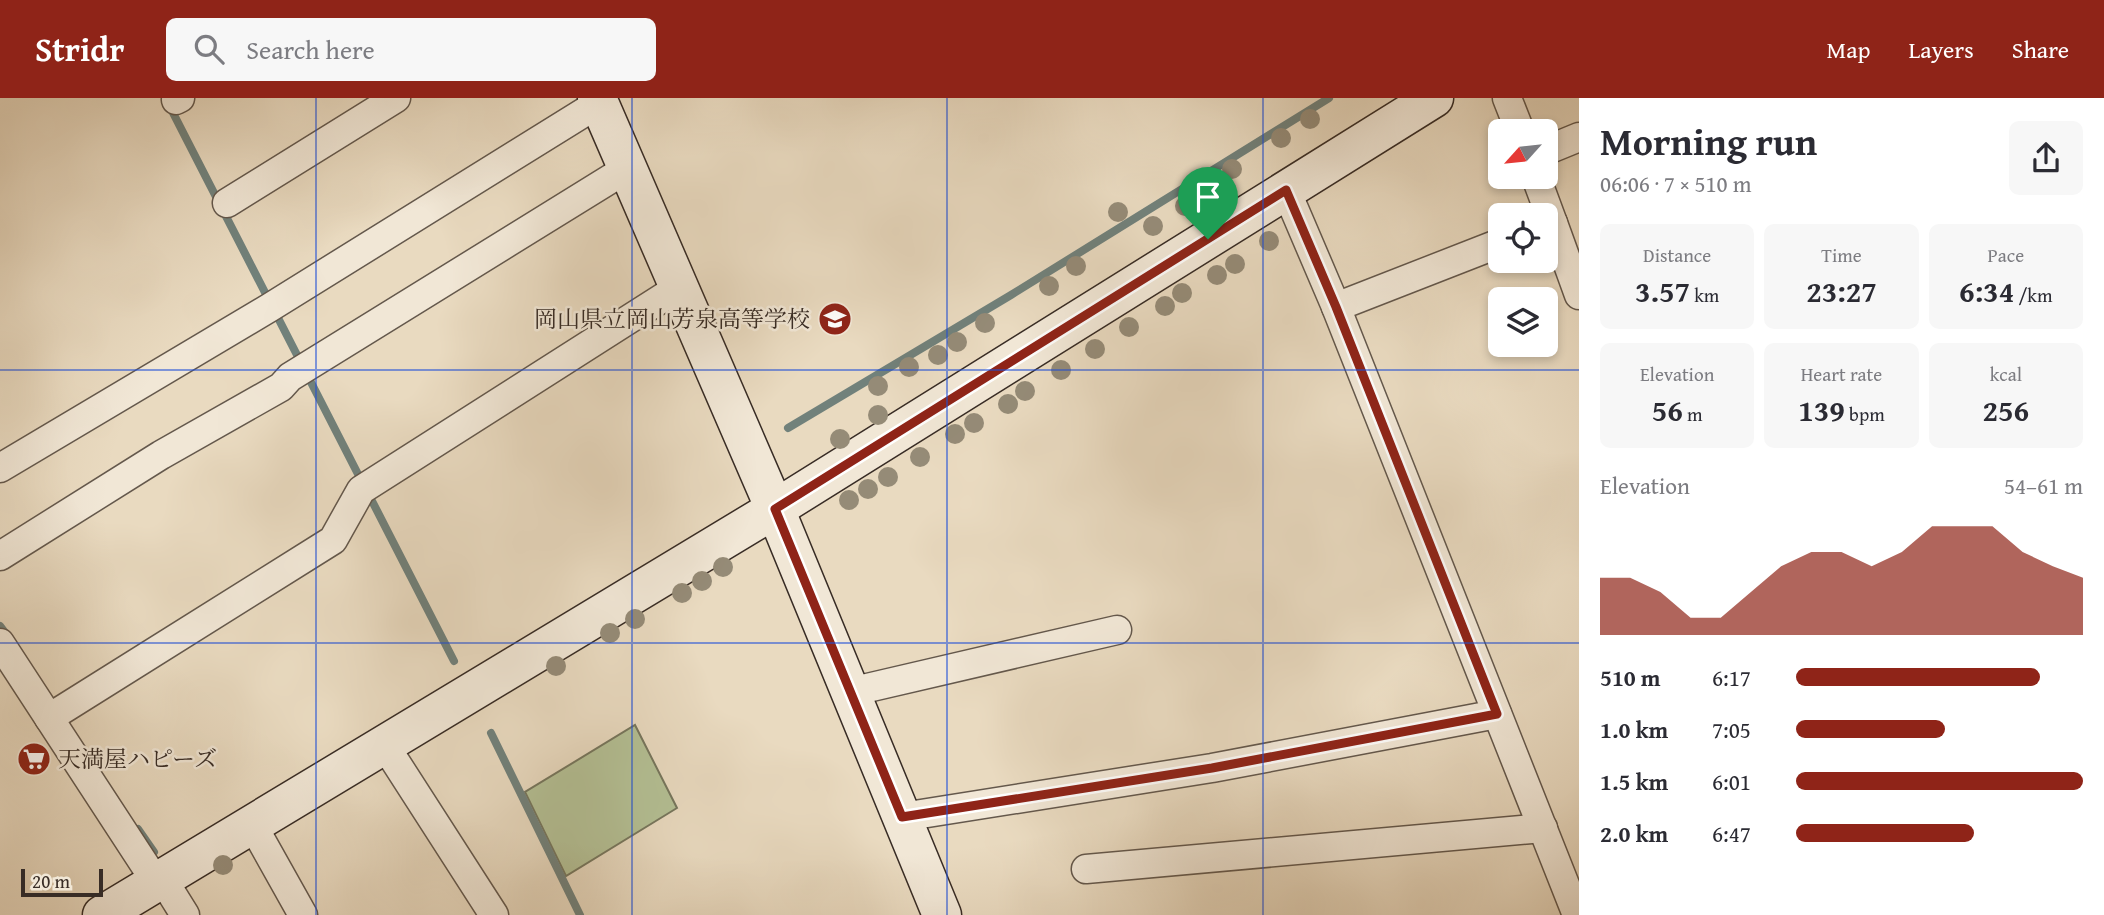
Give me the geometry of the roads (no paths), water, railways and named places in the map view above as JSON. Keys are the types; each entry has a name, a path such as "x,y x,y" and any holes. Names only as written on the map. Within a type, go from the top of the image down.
{"street":[{"path":"227,203 396,98"},
{"path":"102,915 775,509 1434,98"},
{"path":"1507,98 1515,119"},
{"path":"0,468 272,305 598,100 775,509 942,915"},
{"path":"1558,146 1579,137"},
{"path":"0,556 161,455 281,387 304,368 628,168"},
{"path":"1286,190 1336,307 1577,915"},
{"path":"1558,244 1578,290"},
{"path":"1336,307 1488,248"},
{"path":"55,714 332,540 361,490 678,288"},
{"path":"850,692 1117,630"},
{"path":"0,643 55,714 159,880 185,915"},
{"path":"902,817 1212,768 1497,714"},
{"path":"384,744 494,915"},
{"path":"253,824 303,915"},
{"path":"1086,869 1543,828"}],"waterway":[{"path":"788,428 1011,295 1329,98"},
{"path":"170,107 360,478"},
{"path":"371,499 454,661"},
{"path":"0,626 9,638"},
{"path":"491,733 580,915"},
{"path":"138,829 154,852"}],"place":[{"name":"岡山県立岡山芳泉高等学校","path":"835,319"},
{"name":"天満屋ハピーズ","path":"34,759"}]}
